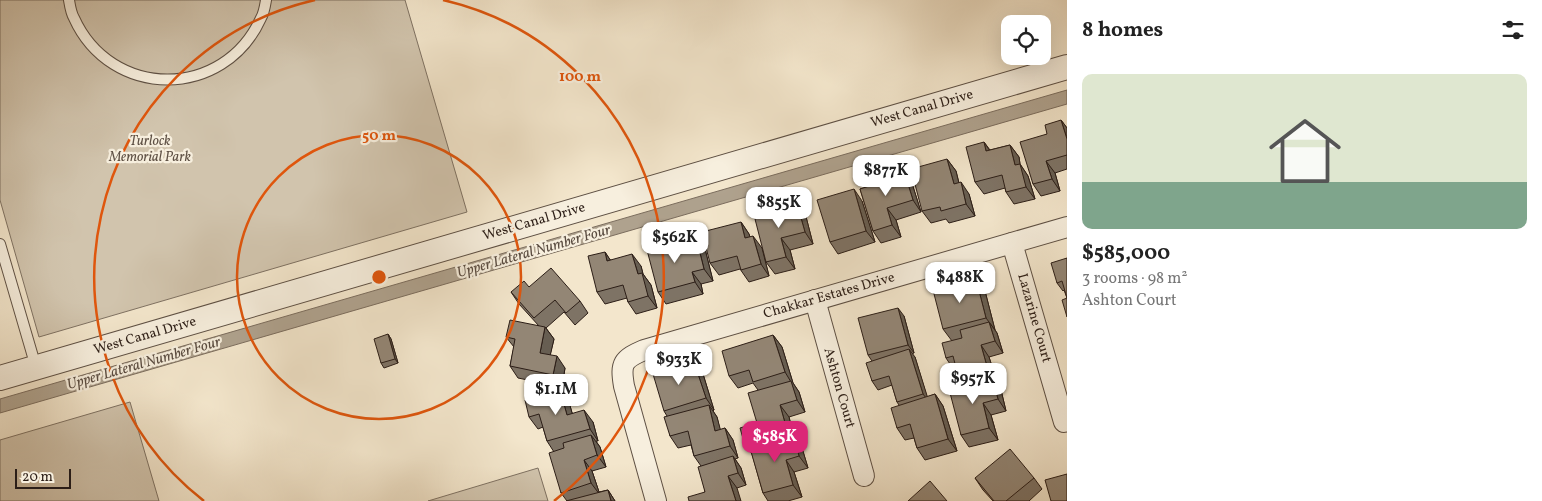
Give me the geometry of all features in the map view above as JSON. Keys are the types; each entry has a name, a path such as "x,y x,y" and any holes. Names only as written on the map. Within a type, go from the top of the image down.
{"street":[{"name":"West Canal Drive","path":"0,378 1067,67"},
{"name":"Chakkar Estates Drive","path":"656,501 621,373 623,363 631,356 644,350 1067,227"},
{"name":"Lazarine Court","path":"1012,243 1064,422"},
{"name":"Ashton Court","path":"814,300 864,476"}],"lane":[{"path":"69,0 73,18 89,44 111,63 138,76 168,80 197,76 224,63 246,44 262,18 266,0"},
{"path":"0,244 36,367"}],"green space":[{"name":"Turlock Memorial Park","path":"0,0 405,0 467,212 39,337 0,200"},
{"path":"130,402 159,501 0,501 0,440"},
{"path":"538,468 548,501 428,501"}],"water":[{"name":"Upper Lateral Number Four","path":"1067,90 1067,104 0,413 0,399"}],"building":[{"path":"1061,120 1067,139 1067,155 1046,161 1052,179 1033,184 1020,142 1047,134 1045,125"},
{"path":"984,142 986,151 1010,145 1015,165 1020,164 1026,187 1006,192 1002,175 975,182 966,147"},
{"path":"947,159 954,184 961,182 966,204 941,211 940,207 922,211 911,169"},
{"path":"902,165 913,200 887,208 892,225 873,231 860,189 888,180 885,171"},
{"path":"854,189 866,231 830,242 817,200"},
{"path":"795,197 805,232 781,238 786,257 766,262 755,219 782,212 779,201"},
{"path":"741,222 745,238 753,236 761,264 741,270 737,256 710,263 702,232"},
{"path":"696,237 704,269 692,272 695,282 658,292 647,250"},
{"path":"605,252 607,261 632,254 638,274 642,273 648,296 628,302 623,285 597,292 588,256"},
{"path":"1067,258 1067,298 1062,281 1057,283 1051,263"},
{"path":"551,268 580,301 566,313 555,300 534,318 511,292 524,281 529,287"},
{"path":"976,279 986,318 943,329 933,290"},
{"path":"1067,298 1067,317 1062,300"},
{"path":"898,308 908,345 868,355 858,318"},
{"path":"510,320 545,327 540,353 557,356 553,375 510,366 515,339 506,337"},
{"path":"989,322 995,341 981,345 988,370 959,379 953,356 946,358 942,343 962,338 960,330"},
{"path":"388,334 395,359 381,363 374,339"},
{"path":"773,335 785,372 753,382 749,370 729,376 722,351"},
{"path":"909,349 923,394 897,402 889,376 872,381 866,363"},
{"path":"694,362 706,398 664,411 653,374"},
{"path":"992,378 998,399 983,403 989,428 961,435 949,389"},
{"path":"791,381 797,400 780,405 787,430 744,442 740,428 757,423 748,393"},
{"path":"560,390 567,415 584,410 590,429 547,441 539,414 529,417 525,400"},
{"path":"935,394 948,439 917,448 910,424 897,428 891,408"},
{"path":"709,405 715,431 725,428 730,446 694,456 688,431 670,436 664,417"},
{"path":"591,435 597,455 584,460 591,483 561,493 549,453 564,448 563,443"},
{"path":"794,436 799,456 786,460 793,485 763,493 750,448"},
{"path":"1010,449 1034,478 1006,501 994,501 975,478"},
{"path":"733,456 738,473 728,476 736,501 689,501 688,497 705,492 698,467"},
{"path":"1067,474 1067,501 1051,501 1045,480"},
{"path":"930,481 947,501 908,501"},
{"path":"608,490 611,501 566,501"}]}
